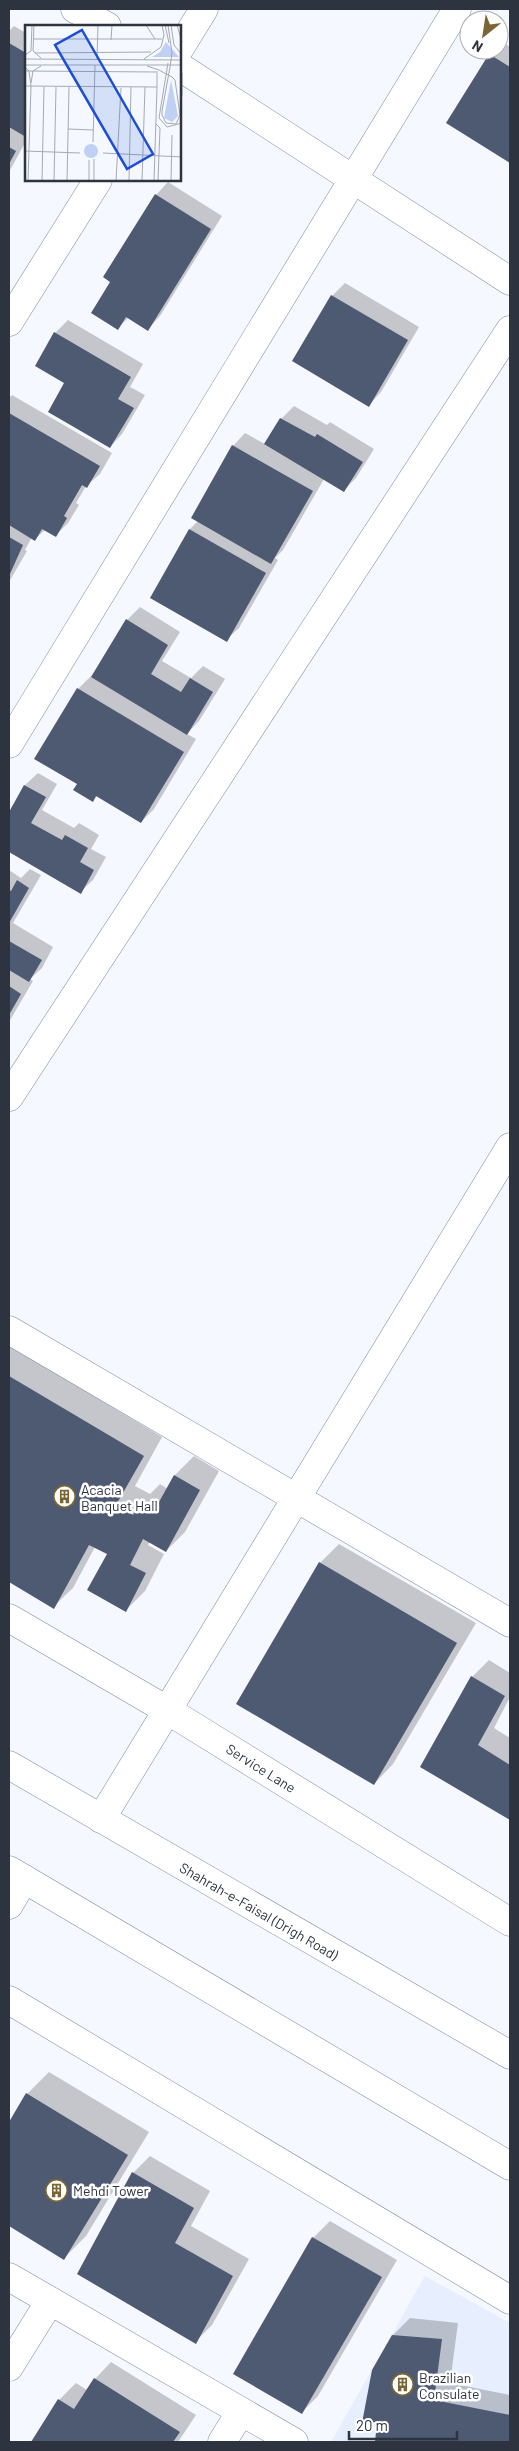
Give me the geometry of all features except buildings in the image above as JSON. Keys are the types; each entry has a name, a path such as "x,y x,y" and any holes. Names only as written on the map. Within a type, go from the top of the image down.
{"main road":[{"path":"76,9 105,25"},
{"path":"181,46 204,9"},
{"path":"9,744 352,177 457,9"},
{"path":"181,68 510,281"},
{"path":"9,322 97,181"},
{"path":"9,1097 510,330"},
{"path":"101,1819 510,1147"},
{"path":"9,1330 510,1623"},
{"name":"Service Lane","path":"9,1618 167,1710 510,1922"},
{"name":"Shahrah-e-Faisal (Drigh Road)","path":"9,1765 510,2055"},
{"path":"9,1906 16,1874 510,2166"},
{"path":"9,2000 510,2300"},
{"path":"9,2277 240,2413 294,2442"},
{"path":"9,2367 50,2301"},
{"path":"222,2442 240,2413"}],"shaded area":[{"path":"425,2276 510,2323 510,2442 331,2442"}],"place":[{"name":"Acacia Banquet Hall","path":"65,1497"},
{"name":"Mehdi Tower","path":"57,2190"},
{"name":"Brazilian Consulate","path":"403,2385"}]}
